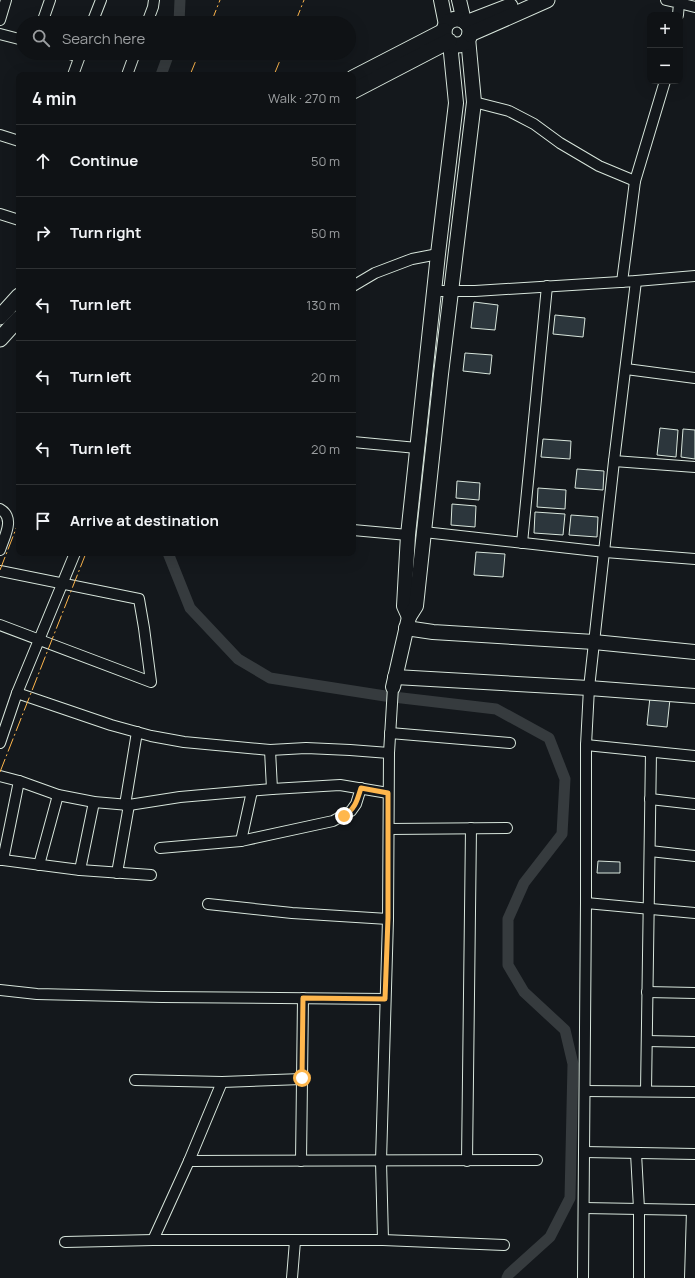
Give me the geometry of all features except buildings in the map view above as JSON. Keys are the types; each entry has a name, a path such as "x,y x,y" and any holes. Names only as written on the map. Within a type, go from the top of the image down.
{"main road":[{"path":"467,29 526,0"},
{"path":"467,29 547,0"},
{"path":"356,89 447,35 451,20 456,19 467,29"},
{"path":"447,35 455,44 461,44 465,42 467,29"},
{"path":"356,77 447,35"},
{"path":"0,318 16,299"},
{"path":"0,339 16,321"}],"street":[{"path":"0,20 6,0"},
{"path":"44,16 50,0"},
{"path":"95,16 101,0"},
{"path":"150,16 154,0"},
{"path":"408,623 404,606 408,535 438,254 456,103 441,0"},
{"path":"383,1240 381,1161 388,918 388,793 390,733 394,682 408,623 416,606 440,374 474,102 467,29 459,0"},
{"path":"666,0 695,7"},
{"path":"678,12 680,3"},
{"path":"0,34 16,38"},
{"path":"74,72 78,60"},
{"path":"128,72 132,60"},
{"path":"622,282 636,181 664,84"},
{"path":"474,102 509,111 534,124 560,143 600,166 636,181"},
{"path":"0,135 16,140"},
{"path":"0,214 16,219"},
{"path":"356,284 375,273 412,259 438,254"},
{"path":"434,291 451,292 622,282 695,276"},
{"path":"583,1278 586,745 589,688 614,461 636,281"},
{"path":"522,543 548,286"},
{"path":"626,369 695,378"},
{"path":"356,442 418,448"},
{"path":"614,461 695,467"},
{"path":"0,509 4,511 8,519 8,525 0,550"},
{"path":"356,530 408,535"},
{"path":"424,532 605,552 695,559"},
{"path":"0,743 18,693 74,556"},
{"path":"0,571 139,599 151,682 0,625"},
{"path":"408,623 433,632 594,642 695,652"},
{"path":"394,682 589,688 695,696"},
{"path":"18,693 111,725 184,742 270,750 313,748 389,753"},
{"path":"117,873 137,732"},
{"path":"390,733 510,743"},
{"path":"586,745 695,756"},
{"path":"270,750 272,789"},
{"path":"646,1091 651,752"},
{"path":"0,776 58,795 94,802 127,805 180,797 340,785 388,793"},
{"path":"19,781 2,860 80,870 151,875"},
{"path":"160,848 241,841 333,820 352,811 361,788"},
{"path":"241,841 252,791"},
{"path":"39,865 58,795"},
{"path":"650,799 695,804"},
{"path":"80,870 94,802"},
{"path":"468,1161 470,828"},
{"path":"389,829 507,828"},
{"path":"650,851 695,856"},
{"path":"586,903 695,913"},
{"path":"208,904 292,913 388,918"},
{"path":"647,992 695,993 695,989"},
{"path":"0,990 37,994 162,997 385,999"},
{"path":"301,1161 303,998"},
{"path":"647,1041 695,1042"},
{"path":"135,1080 222,1082 302,1078"},
{"path":"153,1240 189,1161 222,1082"},
{"path":"585,1091 695,1092"},
{"path":"584,1152 695,1154"},
{"path":"636,1153 639,1209 639,1278"},
{"path":"189,1161 537,1160"},
{"path":"584,1208 694,1210 690,1278"},
{"path":"65,1242 153,1240 383,1240 504,1245"},
{"path":"292,1278 295,1241"}],"waterway":[{"path":"179,16 180,0"},
{"path":"162,72 166,60"},
{"path":"169,556 190,608 238,659 270,678 385,696 496,709 549,738 565,779 562,834 524,883 508,919 508,965 524,992 565,1030 573,1064 570,1198 550,1237 509,1274 507,1278"}],"power":[{"path":"214,16 220,0"},
{"path":"298,16 304,0"},
{"path":"191,72 196,60"},
{"path":"275,72 280,60"},
{"path":"0,570 16,529"},
{"path":"0,772 85,556"}],"route":[{"path":"302,1078 303,998 385,999 388,918 388,793 361,788 352,811 344,816"}]}
